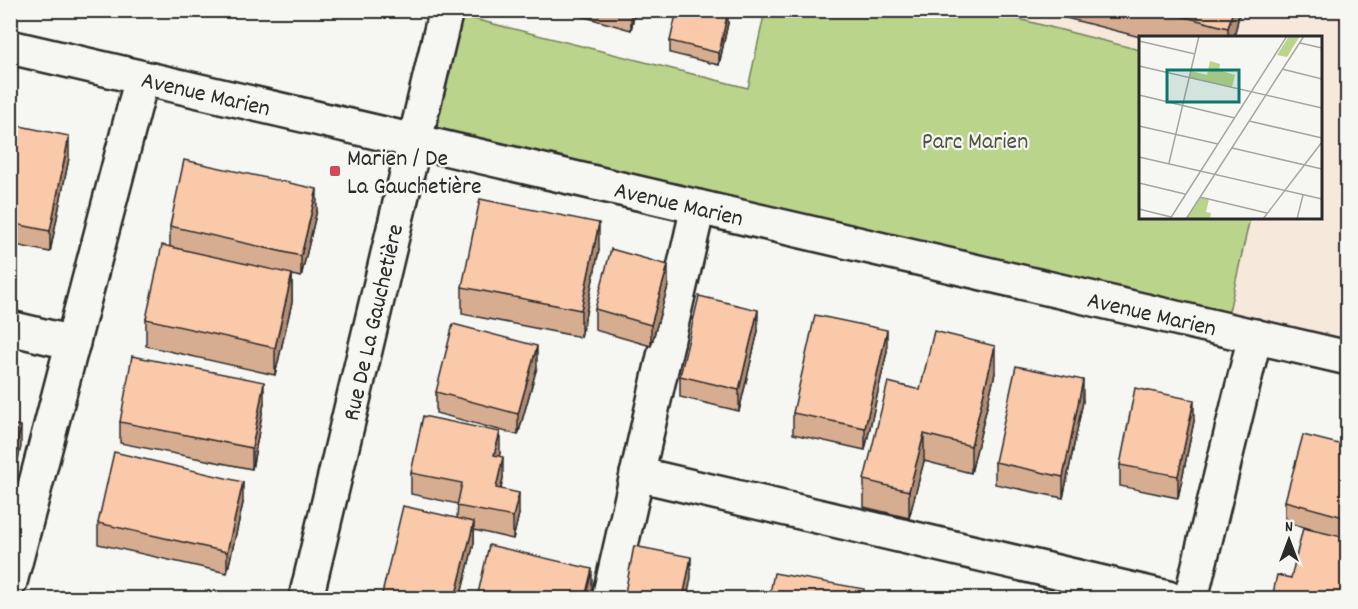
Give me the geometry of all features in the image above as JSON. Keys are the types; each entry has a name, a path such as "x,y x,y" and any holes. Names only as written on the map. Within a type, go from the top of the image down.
{"street":[{"name":"Rue De La Gauchetière","path":"306,598 446,10"},
{"name":"Avenue Marien","path":"10,47 1347,358"},
{"path":"10,582 142,78"},
{"path":"609,598 698,207"},
{"path":"10,328 73,343"},
{"path":"1191,598 1255,336"},
{"path":"637,474 1147,596"}],"shaded area":[{"path":"988,11 1347,11 1347,358 1225,329 1250,219 1322,219 1322,36 1139,36 1139,50"}],"green space":[{"name":"Parc Marien","path":"765,11 987,11 1139,50 1139,219 1250,219 1225,329 414,141 446,12 748,88"}],"building":[{"path":"677,10 728,11 719,53 670,41"},
{"path":"1158,10 1233,10 1228,28"},
{"path":"10,124 69,136 50,231 10,223"},
{"path":"184,160 317,189 301,256 170,226"},
{"path":"480,199 599,223 581,310 462,287"},
{"path":"162,245 292,274 275,348 146,319"},
{"path":"611,249 668,265 651,325 595,309"},
{"path":"699,296 758,310 739,390 680,376"},
{"path":"815,315 887,330 865,428 793,413"},
{"path":"453,324 537,346 518,414 436,392"},
{"path":"934,331 995,346 971,446 924,434 909,491 864,480 888,382 920,390"},
{"path":"132,356 264,382 252,448 120,422"},
{"path":"1016,366 1083,380 1063,477 995,462"},
{"path":"1135,388 1194,400 1178,476 1120,465"},
{"path":"423,416 500,432 494,455 503,457 496,488 519,493 513,517 457,506 462,483 411,473"},
{"path":"10,424 21,426 10,473"},
{"path":"1303,435 1347,446 1347,518 1285,501"},
{"path":"114,452 243,482 227,552 98,523"},
{"path":"403,506 474,522 455,598 381,598"},
{"path":"1303,528 1347,538 1347,598 1272,598 1277,575 1291,578"},
{"path":"489,545 592,569 585,598 477,598"},
{"path":"634,546 691,557 683,598 624,598"},
{"path":"774,573 864,589 863,598 769,598"}],"place":[{"name":"Marien / De La Gauchetière","path":"335,171"}]}
